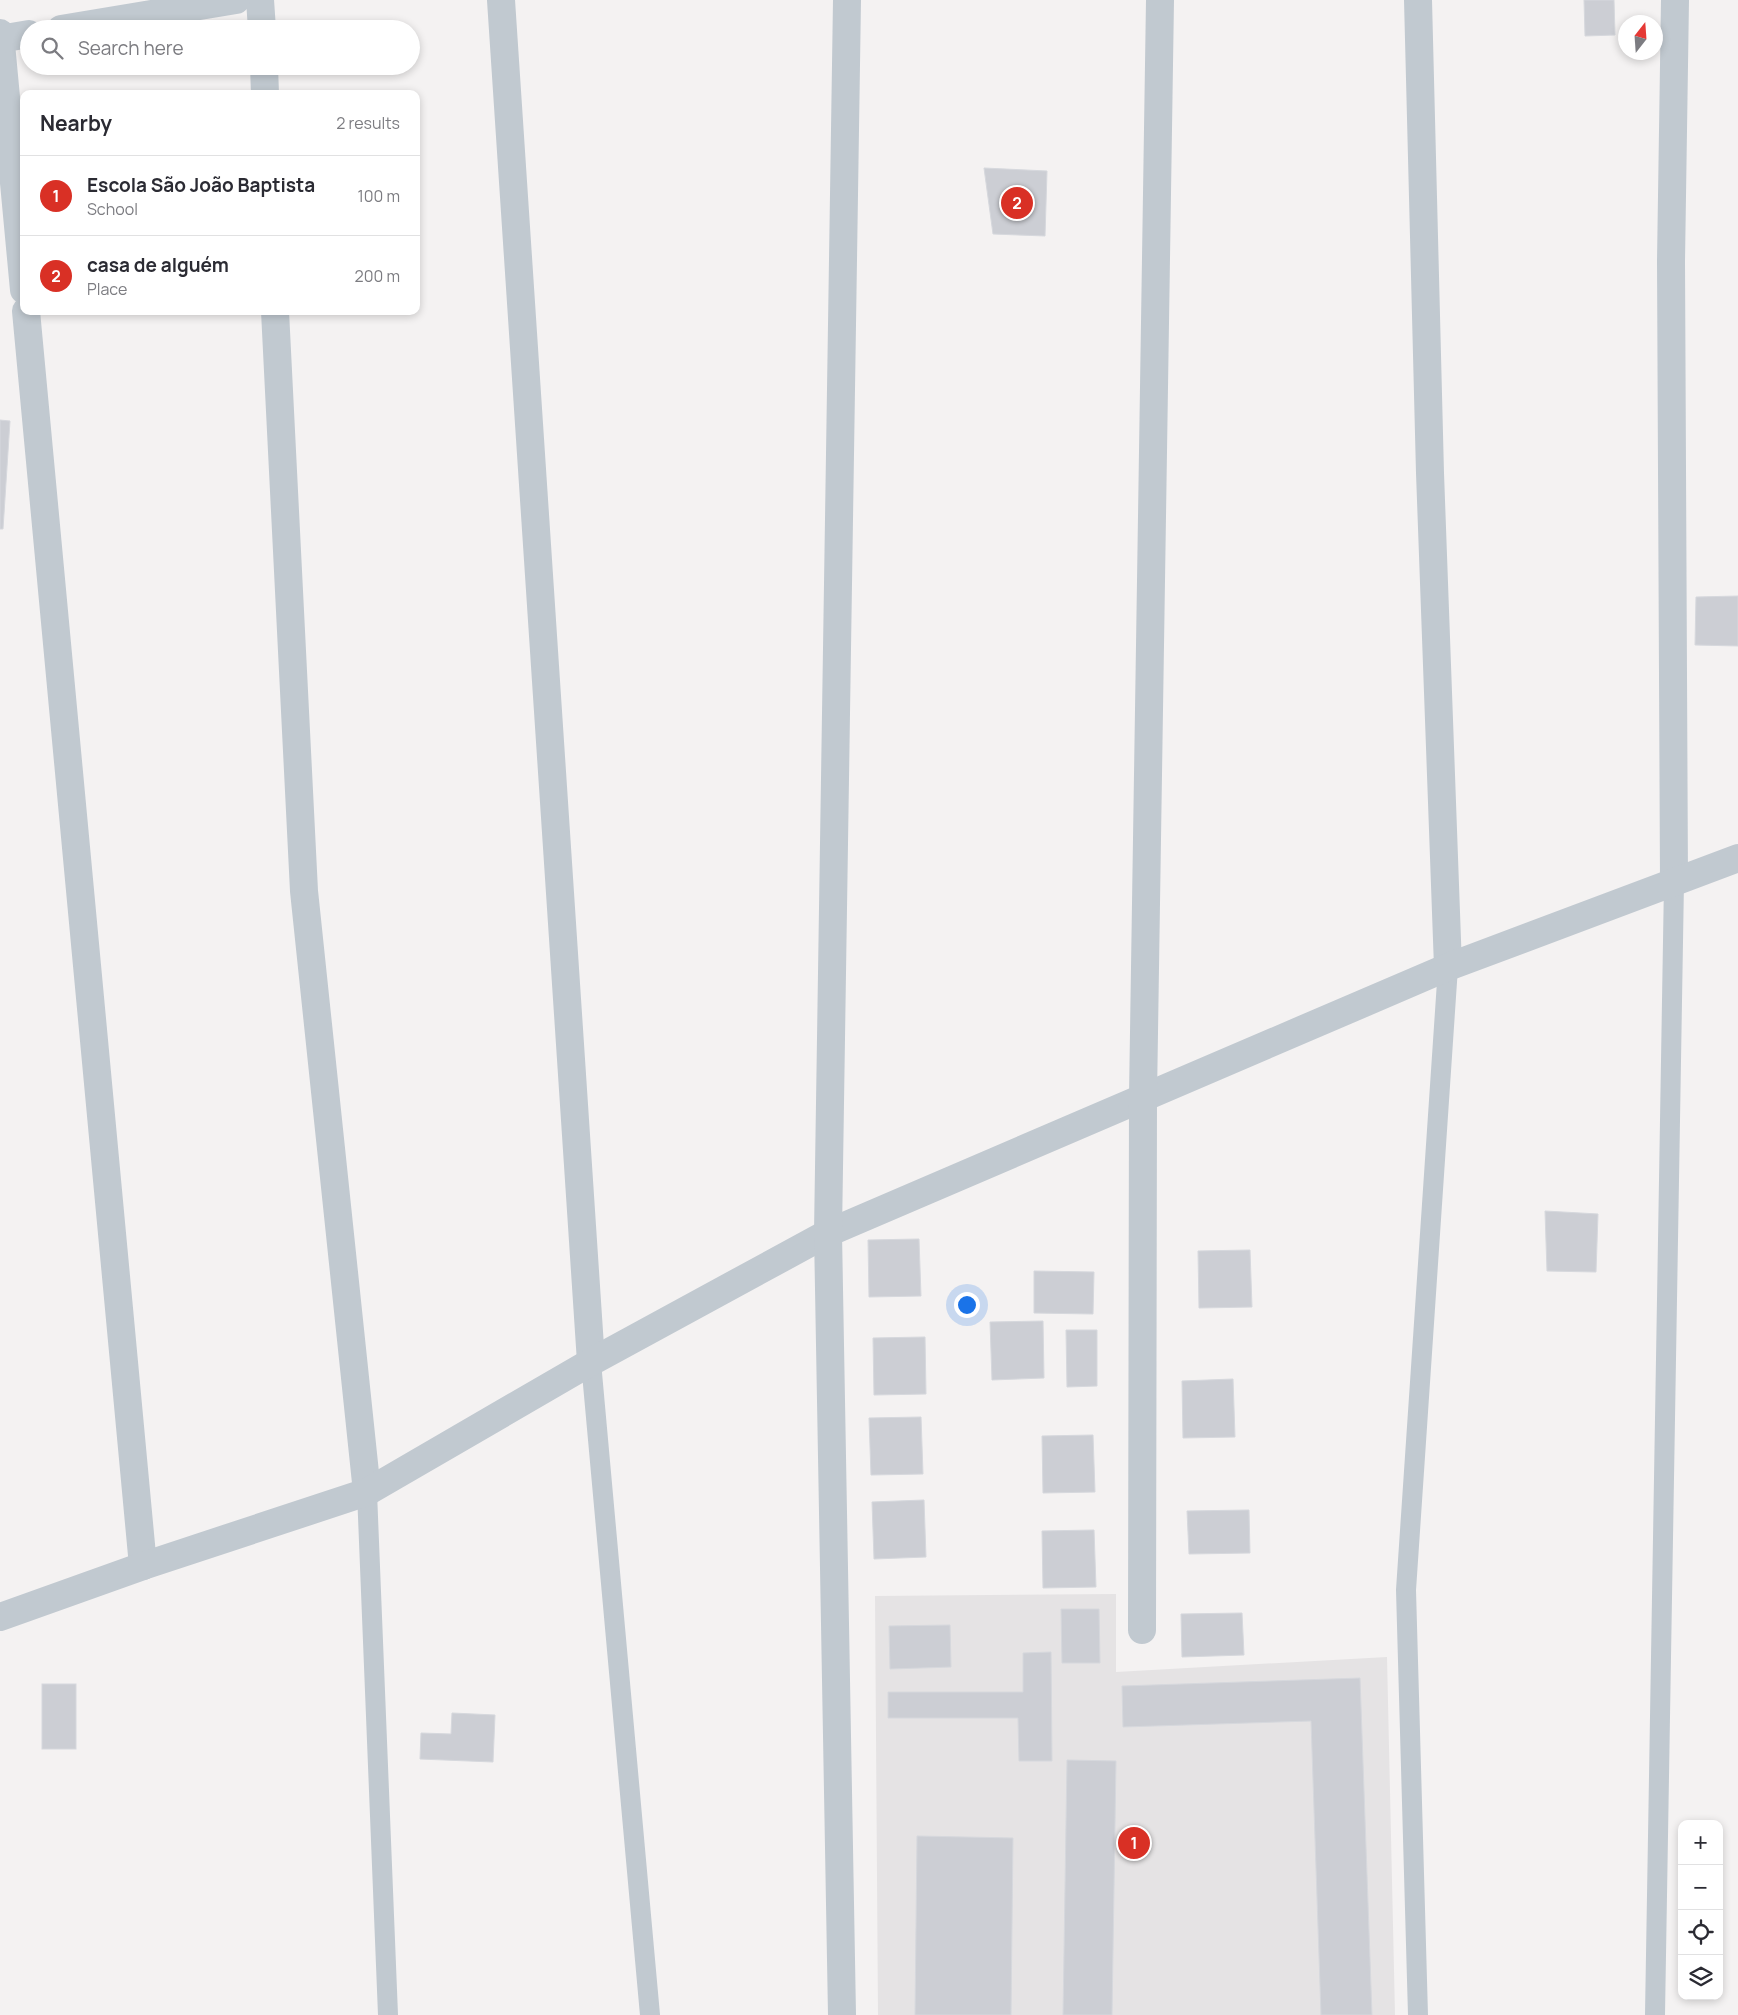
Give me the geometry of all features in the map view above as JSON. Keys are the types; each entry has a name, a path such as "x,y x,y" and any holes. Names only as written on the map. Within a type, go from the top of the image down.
{"street":[{"path":"115,20 236,0"},
{"path":"260,0 261,20"},
{"path":"501,0 591,1362"},
{"path":"842,2015 828,1233 847,0"},
{"path":"1142,1630 1143,1097 1160,0"},
{"path":"1418,0 1430,474 1448,967"},
{"path":"1674,882 1670,261 1675,0"},
{"path":"0,33 20,248"},
{"path":"0,39 20,36"},
{"path":"264,75 265,90"},
{"path":"26,315 143,1566"},
{"path":"275,315 304,891 367,1492"},
{"path":"0,1617 143,1566 367,1492 591,1362 828,1233 1448,967 1738,858"}],"lane":[{"path":"1655,2015 1674,882"},
{"path":"1418,2015 1406,1590 1448,967"},
{"path":"591,1362 650,2015"},
{"path":"367,1492 388,2015"}],"shaded area":[{"path":"1116,1594 1116,1672 1387,1657 1395,2015 878,2015 875,1596"}],"building":[{"path":"1584,0 1614,0 1615,35 1585,36"},
{"path":"984,168 1047,171 1045,236 993,234"},
{"path":"0,420 10,421 3,529 0,529"},
{"path":"1738,596 1738,646 1695,645 1696,597"},
{"path":"1545,1211 1598,1214 1596,1272 1547,1271"},
{"path":"919,1239 921,1296 869,1297 868,1240"},
{"path":"1250,1250 1252,1307 1199,1308 1198,1251"},
{"path":"1034,1271 1094,1272 1093,1314 1034,1313"},
{"path":"1043,1321 1044,1378 992,1380 990,1322"},
{"path":"1066,1330 1097,1330 1097,1386 1067,1387"},
{"path":"925,1337 926,1394 874,1395 873,1338"},
{"path":"1233,1379 1235,1437 1183,1438 1182,1381"},
{"path":"921,1417 923,1474 871,1475 869,1418"},
{"path":"1093,1435 1095,1492 1043,1493 1042,1436"},
{"path":"924,1500 926,1557 874,1559 872,1502"},
{"path":"1249,1510 1250,1553 1189,1554 1187,1511"},
{"path":"1094,1530 1096,1587 1043,1588 1042,1531"},
{"path":"1061,1609 1099,1609 1100,1663 1062,1663"},
{"path":"1242,1613 1244,1655 1182,1657 1181,1614"},
{"path":"950,1625 951,1667 890,1669 889,1626"},
{"path":"1051,1652 1052,1761 1019,1761 1018,1718 888,1718 888,1692 1023,1692 1023,1653"},
{"path":"1360,1678 1372,2015 1321,2015 1311,1721 1123,1727 1122,1686"},
{"path":"42,1684 76,1684 76,1749 42,1749"},
{"path":"452,1713 495,1715 493,1762 420,1759 421,1733 451,1734"},
{"path":"1067,1760 1116,1761 1112,2015 1063,2015"},
{"path":"917,1836 1013,1838 1011,2015 915,2015"}],"place":[{"name":"casa de alguém","path":"1017,203"},
{"name":"Escola São João Baptista","path":"1134,1843"}]}
